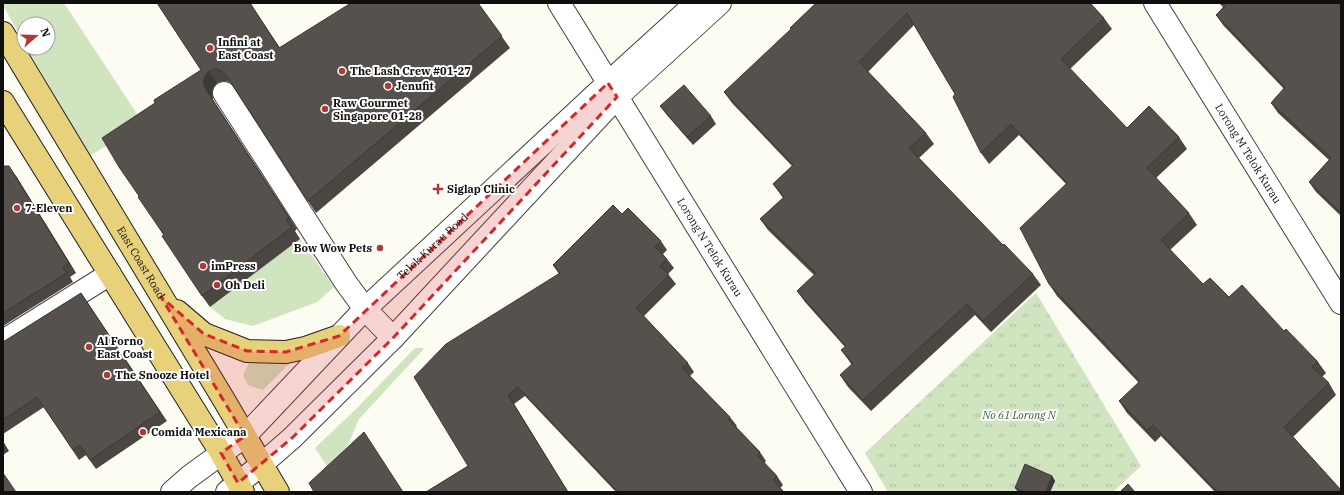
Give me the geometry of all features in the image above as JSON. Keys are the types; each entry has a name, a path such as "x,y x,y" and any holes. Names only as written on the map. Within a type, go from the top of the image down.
{"main road":[{"name":"East Coast Road","path":"3,33 278,492"},
{"path":"3,102 221,453 236,489"},
{"path":"161,297 204,334 246,351 286,352 305,348 339,336"}],"street":[{"name":"Lorong N Telok Kurau","path":"559,3 861,492"},
{"name":"Telok Kurau Road","path":"236,489 292,438 393,338 612,90 696,3"},
{"name":"Telok Kurau Road","path":"172,492 189,477 244,436 365,309 612,90 720,3"},
{"name":"Lorong M Telok Kurau","path":"1155,3 1341,303"},
{"path":"224,93 346,283 365,309 393,338"},
{"path":"3,341 110,274"}],"highlighted area":[{"path":"608,83 617,97 393,338 292,438 238,483 221,453 245,436 161,297 204,334 247,351 286,352 339,336"}],"green space":[{"path":"3,3 64,3 143,123 90,156 32,56 56,56 56,16 16,16 16,29"},
{"path":"300,239 334,287 317,302 253,326 225,319 210,307"},
{"name":"No 61 Lorong N","path":"1036,293 1141,466 1113,492 888,492 865,453"},
{"path":"415,348 423,348 423,350 359,419 348,445 327,466 315,448 356,409"},
{"path":"291,362 263,390 248,385 243,375 249,363"}],"building":[{"path":"157,3 250,3 279,48 351,3 478,3 502,36 308,201 226,75 222,71 216,69 209,71 203,82 205,88 289,218 286,220 292,227 202,296 162,236 164,235 138,197 139,196 119,167 102,138 155,103 154,100 201,70"},
{"path":"816,3 1090,3 1104,18 1061,59 1127,128 1149,106 1179,137 1147,168 1189,213 1161,240 1203,284 1210,278 1229,297 1242,285 1284,331 1286,329 1318,362 1312,367 1329,383 1284,427 1341,490 1341,492 1218,492 1153,425 1147,430 1119,401 1140,381 1049,284 1020,228 1067,183 1011,124 981,153 953,97 955,94 907,13 859,62 926,133 909,148 1033,274 983,321 967,304 863,400 840,375 853,363 841,350 846,346 797,291 816,273 760,219 784,197 773,184 793,165 724,92 791,29 790,28"},
{"path":"1222,3 1341,3 1341,213 1309,182 1331,158 1271,103 1285,87 1216,15 1225,6"},
{"path":"684,85 711,116 687,137 660,106"},
{"path":"3,166 9,166 69,263 63,267 67,273 3,313"},
{"path":"613,205 622,214 628,208 661,241 655,247 667,259 660,266 669,275 636,308 688,363 682,368 730,417 728,419 760,452 757,455 777,476 773,480 784,492 618,492 518,387 508,395 568,492 426,492 468,466 414,377 446,344 560,273 553,265"},
{"path":"81,293 160,412 90,460 80,445 73,450 37,397 3,420 3,342"},
{"path":"364,432 403,492 314,492 309,483"},
{"path":"1025,464 1052,476 1046,492 1026,492 1015,488"},
{"path":"3,473 16,492 3,492"},
{"path":"1128,484 1135,492 1120,492"}],"place":[{"name":"Infini at East Coast","path":"210,48"},
{"name":"The Lash Crew #01-27","path":"342,71"},
{"name":"Jenufit","path":"388,86"},
{"name":"Raw Gourmet Singapore 01-28","path":"325,109"},
{"name":"Siglap Clinic","path":"438,189"},
{"name":"7-Eleven","path":"17,208"},
{"name":"Bow Wow Pets","path":"380,248"},
{"name":"imPress","path":"203,266"},
{"name":"Oh Deli","path":"217,285"},
{"name":"Al Forno East Coast","path":"89,347"},
{"name":"The Snooze Hotel","path":"107,375"},
{"name":"Comida Mexicana","path":"143,432"}]}
